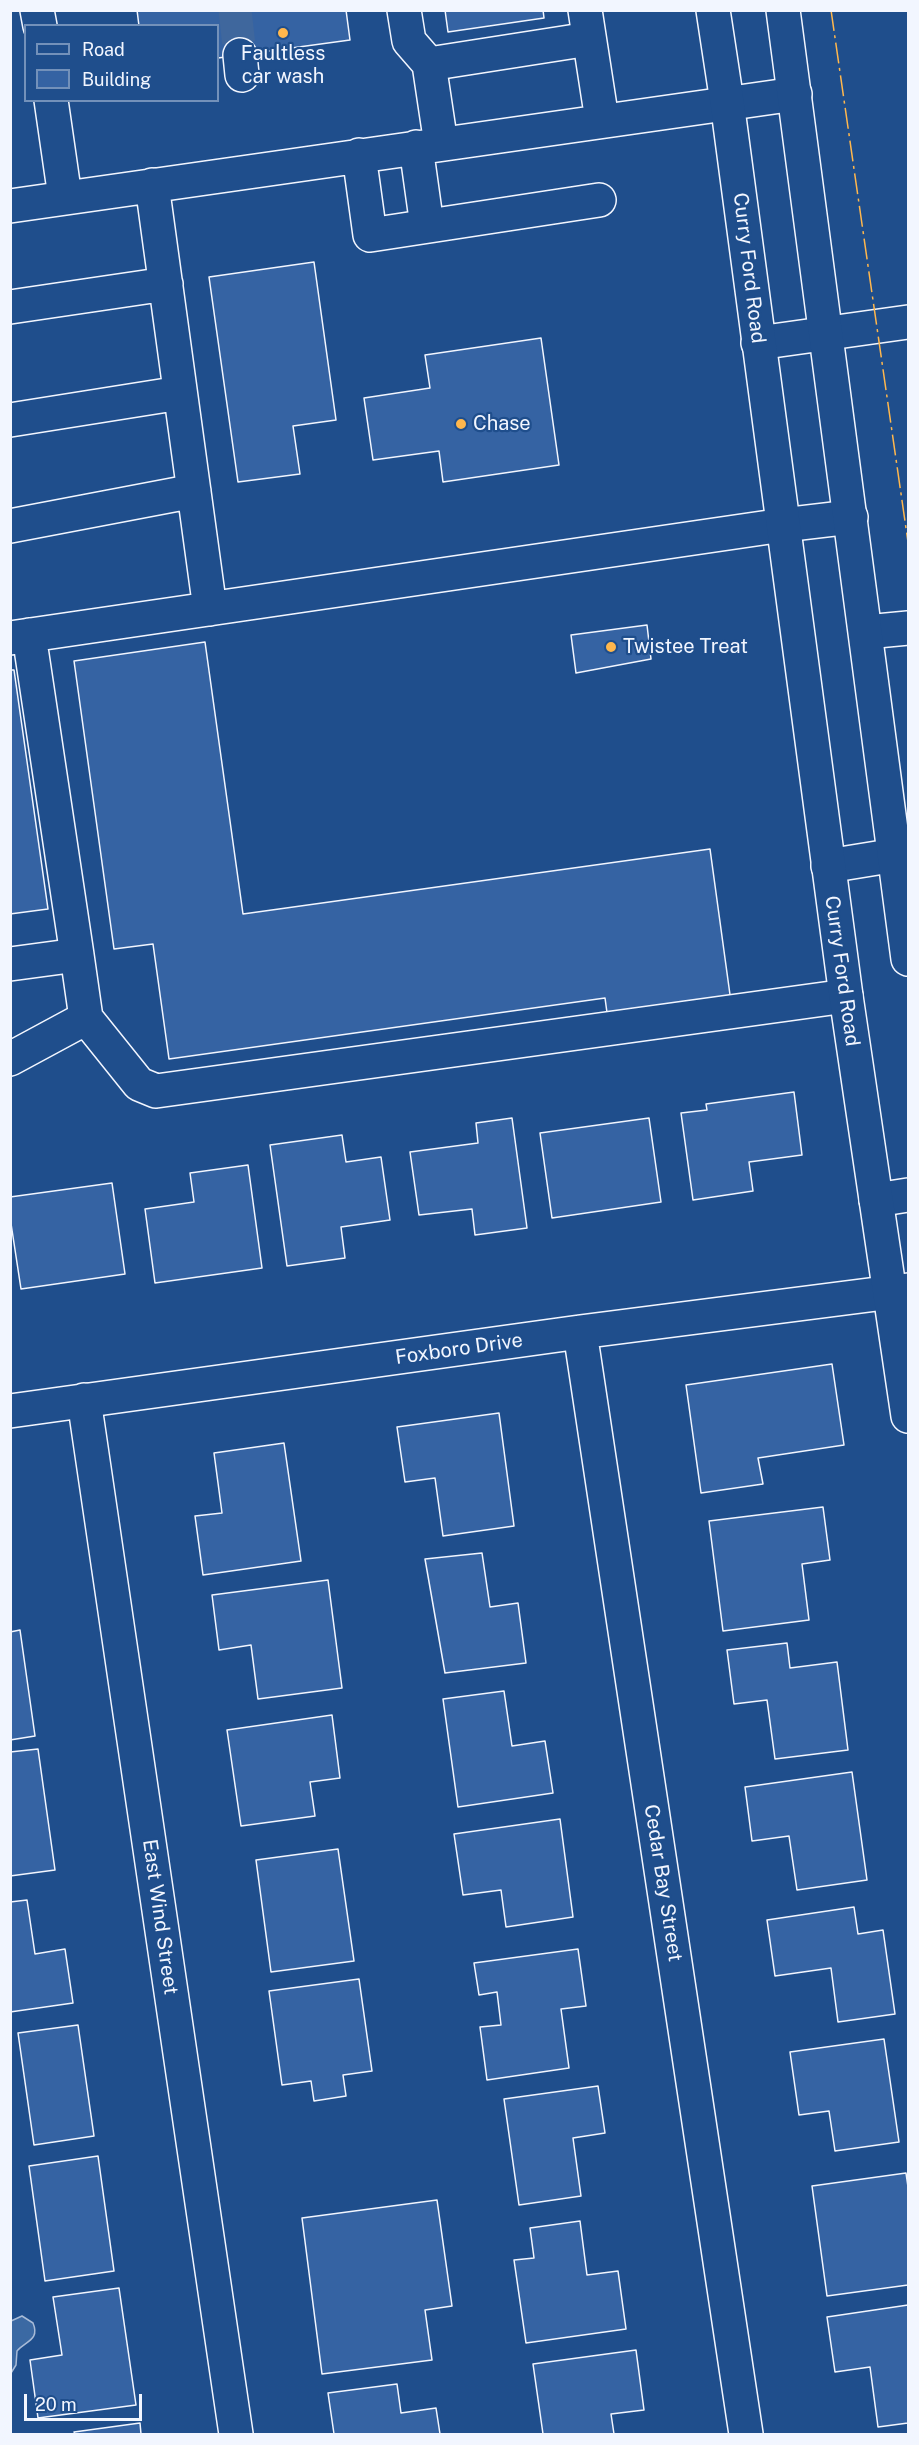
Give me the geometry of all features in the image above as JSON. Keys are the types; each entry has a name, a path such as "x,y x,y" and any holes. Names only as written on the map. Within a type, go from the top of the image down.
{"street":[{"path":"404,10 410,41 429,63 427,226"},
{"name":"Curry Ford Road","path":"713,10 846,996 876,1200 899,1292 909,1416"},
{"path":"783,10 866,632 902,854 909,959"},
{"path":"429,63 587,25 602,120"},
{"path":"10,206 795,94"},
{"path":"51,102 65,197"},
{"path":"359,155 370,235 599,200"},
{"path":"152,185 210,609"},
{"path":"10,307 165,284"},
{"path":"758,343 909,322"},
{"path":"10,420 180,393"},
{"path":"10,526 194,491"},
{"path":"846,996 156,1091 139,1084 86,1018 77,955 20,637 783,525 851,517"},
{"path":"866,632 909,628"},
{"path":"828,866 902,854"},
{"path":"10,964 77,955"},
{"path":"10,1059 86,1018"},
{"path":"876,1200 909,1195"},
{"name":"Foxboro Drive","path":"10,1411 580,1332 899,1292"},
{"name":"Cedar Bay Street","path":"580,1332 746,2434"},
{"name":"East Wind Street","path":"84,1400 236,2434"}],"water":[{"path":"22,2316 33,2323 35,2333 31,2340 17,2351 16,2365 11,2373 11,2321"}],"building":[{"name":"Faultless car wash","path":"137,10 346,10 350,40 219,58 219,24 139,24"},
{"path":"445,10 543,10 544,18 448,32"},
{"path":"314,262 336,420 293,426 300,474 238,482 209,277"},
{"name":"Chase","path":"541,338 559,465 443,482 439,451 373,460 364,398 430,388 425,355"},
{"name":"Twistee Treat","path":"647,625 651,659 576,673 571,635"},
{"path":"205,642 243,914 710,849 731,1002 608,1020 605,998 169,1059 153,944 114,949 74,661"},
{"path":"10,670 14,670 48,909 10,914"},
{"path":"794,1092 802,1155 749,1162 753,1191 693,1200 681,1113 707,1110 706,1104"},
{"path":"512,1118 527,1228 475,1235 472,1209 419,1215 410,1152 478,1143 476,1123"},
{"path":"649,1118 661,1202 552,1218 540,1133"},
{"path":"342,1135 346,1162 381,1157 390,1220 341,1227 345,1258 287,1266 270,1145"},
{"path":"248,1165 262,1268 155,1283 145,1209 194,1202 190,1173"},
{"path":"112,1183 125,1274 21,1289 10,1217 10,1197"},
{"path":"832,1364 844,1445 758,1458 763,1484 701,1493 686,1385"},
{"path":"499,1413 514,1526 443,1536 435,1478 405,1482 397,1427"},
{"path":"284,1443 301,1561 203,1575 195,1516 222,1513 214,1453"},
{"path":"823,1507 830,1560 802,1564 809,1620 723,1631 709,1521"},
{"path":"482,1553 490,1607 518,1603 526,1663 445,1673 425,1559"},
{"path":"328,1580 342,1688 258,1699 251,1645 219,1650 212,1595"},
{"path":"20,1630 35,1736 10,1740 10,1632"},
{"path":"787,1643 790,1668 837,1662 848,1750 775,1759 767,1700 734,1704 727,1650"},
{"path":"504,1691 512,1746 545,1741 553,1793 458,1807 443,1699"},
{"path":"332,1715 340,1778 310,1782 315,1816 241,1826 227,1730"},
{"path":"38,1749 55,1870 10,1876 10,1752"},
{"path":"852,1772 867,1880 797,1890 789,1836 752,1841 745,1787"},
{"path":"560,1819 573,1917 506,1927 501,1890 463,1895 454,1834"},
{"path":"338,1849 354,1961 271,1972 256,1860"},
{"path":"27,1900 35,1954 65,1949 73,2003 10,2012 10,1902"},
{"path":"854,1907 858,1934 883,1930 895,2014 838,2022 831,1968 775,1976 767,1920"},
{"path":"578,1949 586,2006 561,2009 569,2068 487,2080 480,2027 501,2025 497,1992 479,1995 474,1963"},
{"path":"359,1979 372,2071 343,2075 346,2096 314,2101 311,2081 282,2085 269,1991"},
{"path":"78,2025 94,2136 34,2145 18,2033"},
{"path":"884,2039 899,2142 835,2151 829,2111 799,2115 790,2052"},
{"path":"598,2086 605,2133 573,2138 581,2196 519,2205 504,2099"},
{"path":"98,2156 114,2271 45,2281 29,2166"},
{"path":"906,2173 908,2285 827,2296 812,2186"},
{"path":"437,2200 452,2306 425,2310 432,2360 322,2374 302,2218"},
{"path":"580,2221 587,2275 618,2271 626,2329 526,2343 514,2260 534,2258 530,2228"},
{"path":"119,2288 136,2405 38,2418 30,2360 62,2355 53,2297"},
{"path":"908,2305 908,2423 878,2427 870,2367 835,2372 827,2317"},
{"path":"636,2350 644,2410 611,2414 614,2434 543,2434 533,2364"},
{"path":"397,2384 401,2413 436,2408 440,2434 334,2434 328,2393"},
{"path":"140,2423 141,2434 75,2434 74,2432"}],"tunnel":[{"path":"235,10 240,55"}],"power":[{"path":"831,10 908,542"}],"place":[{"name":"Faultless car wash","path":"283,33"},
{"name":"Chase","path":"461,424"},
{"name":"Twistee Treat","path":"611,647"}]}
